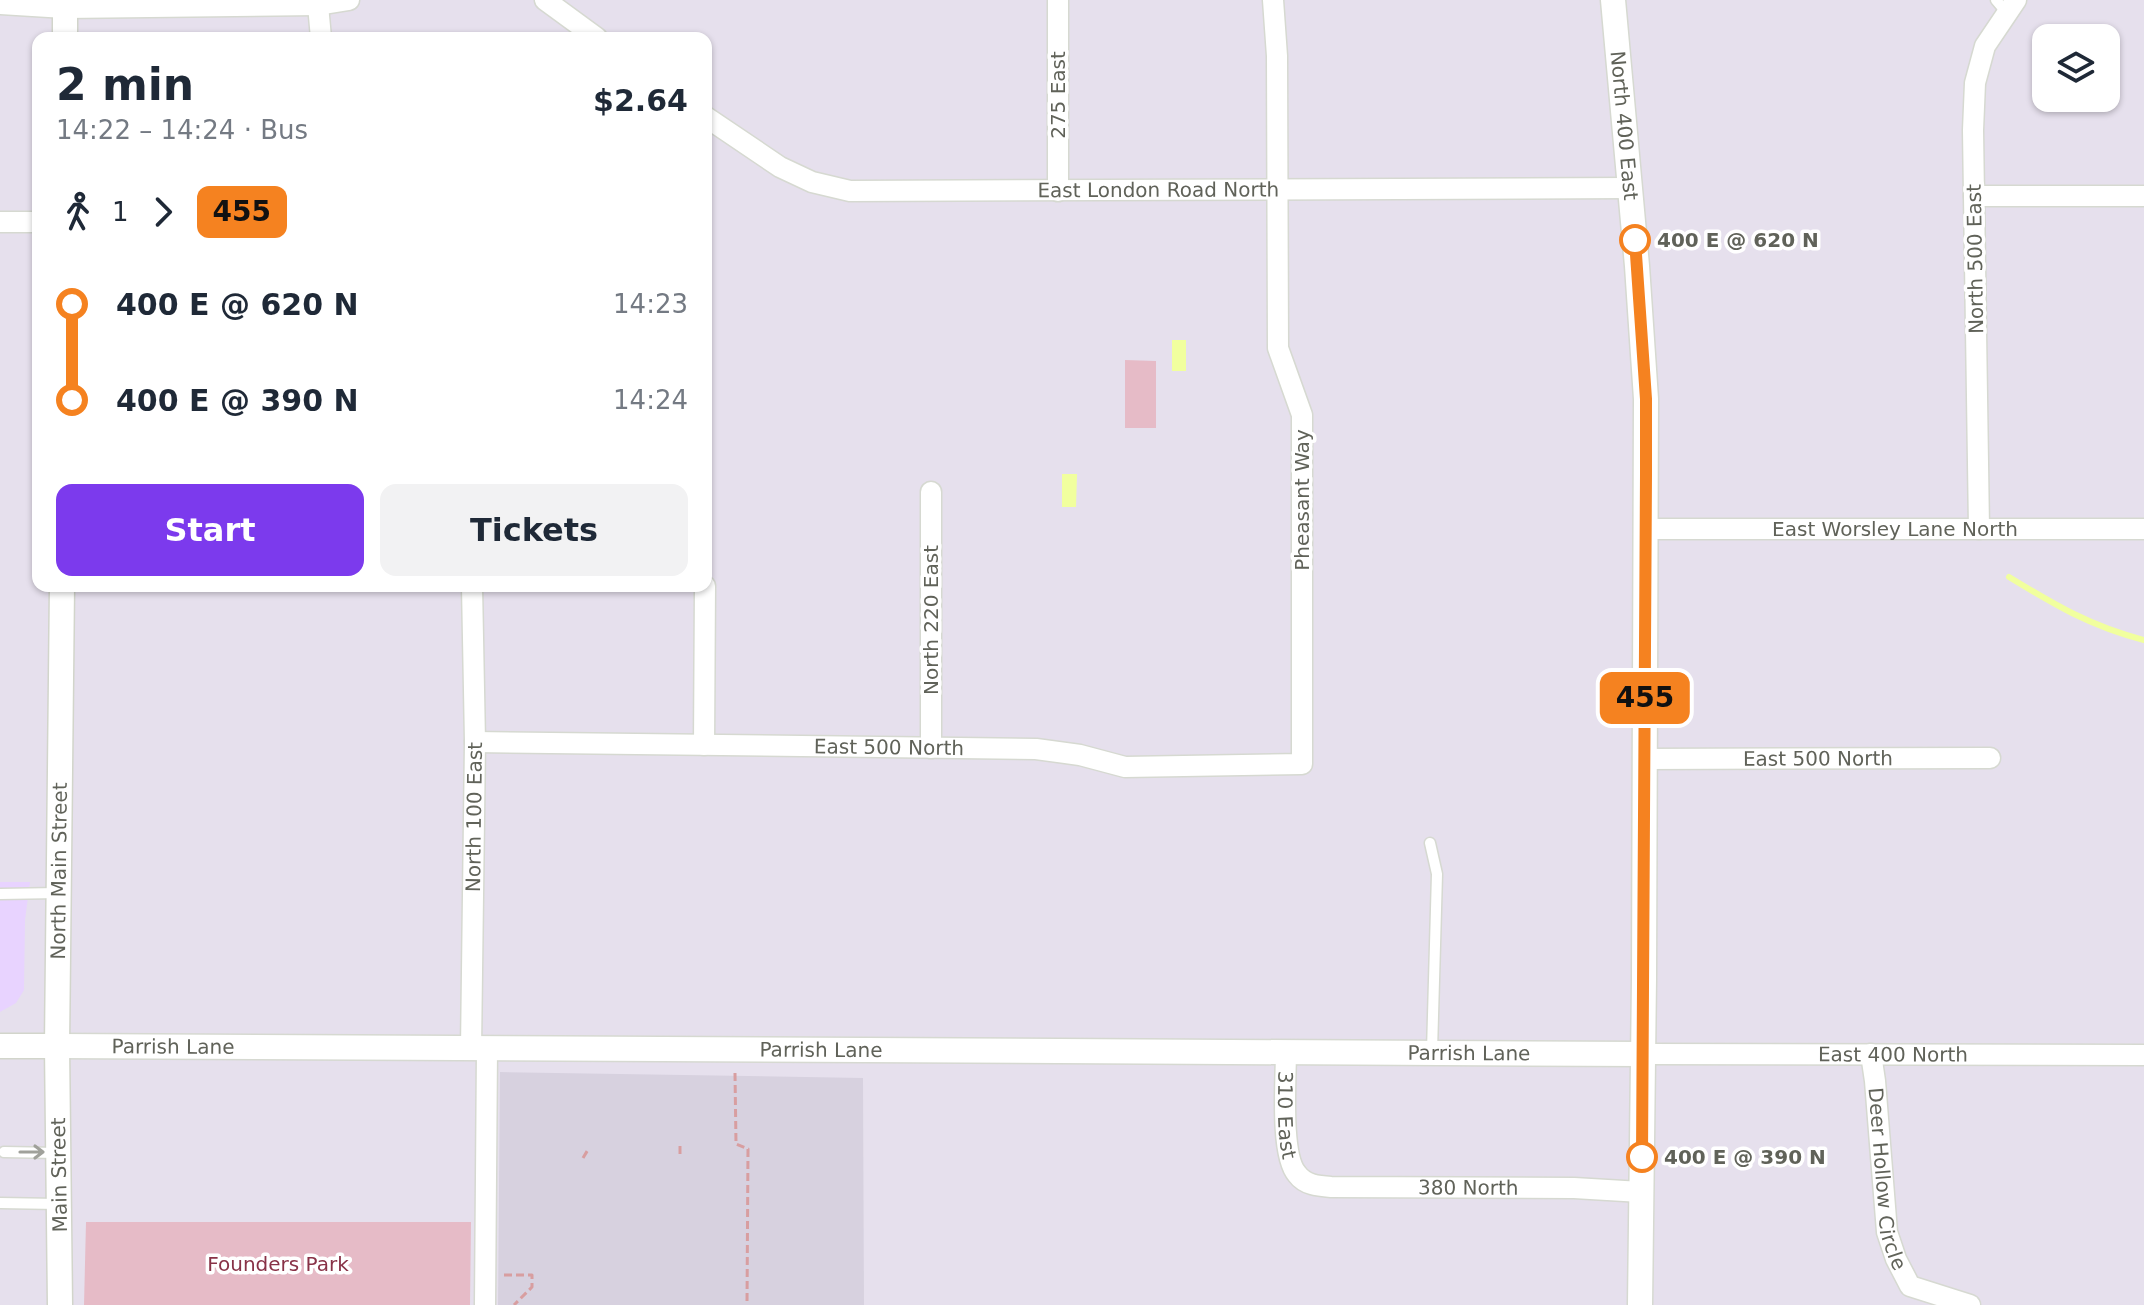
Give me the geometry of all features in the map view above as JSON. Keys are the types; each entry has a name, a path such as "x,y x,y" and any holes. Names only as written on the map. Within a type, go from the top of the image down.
{"street":[{"path":"0,4 318,5 349,0"},
{"path":"545,0 589,32"},
{"name":"275 East","path":"1058,0 1058,191"},
{"name":"Pheasant Way","path":"1273,0 1277,56 1278,348 1302,415 1302,764"},
{"name":"North 400 East","path":"1613,0 1646,399 1640,1305"},
{"path":"65,4 65,32"},
{"name":"North 500 East","path":"1979,529 1975,83 1985,46 2006,4"},
{"path":"318,5 320,32"},
{"name":"East London Road North","path":"712,121 780,167 812,182 850,191 1630,188"},
{"path":"1974,196 2144,196"},
{"path":"0,222 32,222"},
{"name":"North 220 East","path":"931,492 931,748"},
{"name":"East Worsley Lane North","path":"1647,529 2144,529"},
{"name":"North Main Street","path":"57,1046 62,592"},
{"name":"North 100 East","path":"472,592 485,1305"},
{"path":"704,745 705,592"},
{"name":"East 500 North","path":"475,742 1036,749 1080,755 1125,767 1302,764"},
{"name":"East 500 North","path":"1644,759 1990,758"},
{"name":"Parrish Lane","path":"0,1046 1643,1054"},
{"name":"Main Street","path":"57,1046 60,1305"},
{"name":"310 East","path":"1286,1051 1287,1146 1297,1175"},
{"name":"East 400 North","path":"1643,1054 2144,1055"},
{"name":"Deer Hollow Circle","path":"1871,1054 1887,1232 1896,1259 1910,1286 1970,1305"},
{"name":"380 North","path":"1297,1175 1313,1185 1331,1187 1574,1188 1641,1192"}],"lane":[{"path":"1430,843 1437,874 1432,1051"},
{"path":"0,894 60,893"},
{"path":"4,1152 60,1153"},
{"path":"0,1203 60,1204"}],"path":[{"path":"735,1073 736,1144 748,1149 747,1305"},
{"path":"680,1146 680,1158"},
{"path":"583,1158 589,1148"},
{"path":"504,1275 532,1275 532,1287 514,1305"}],"shaded area":[{"path":"1172,340 1186,340 1186,371 1172,371"},
{"path":"1062,474 1077,474 1076,507 1062,507"},
{"path":"0,882 30,882 25,920 24,990 16,1003 0,1012"},
{"path":"500,1072 863,1078 864,1305 498,1305"}],"green space":[{"path":"1125,360 1156,361 1156,428 1125,428"},
{"name":"Founders Park","path":"86,1222 471,1222 470,1305 84,1305"}],"waterway":[{"path":"2009,577 2074,614 2144,640"}],"bus line":[{"name":"455","path":"1635,240 1646,399 1647,529 1642,1157"}],"place":[{"name":"400 E @ 620 N","path":"1635,240"},
{"name":"400 E @ 390 N","path":"1642,1157"}]}
